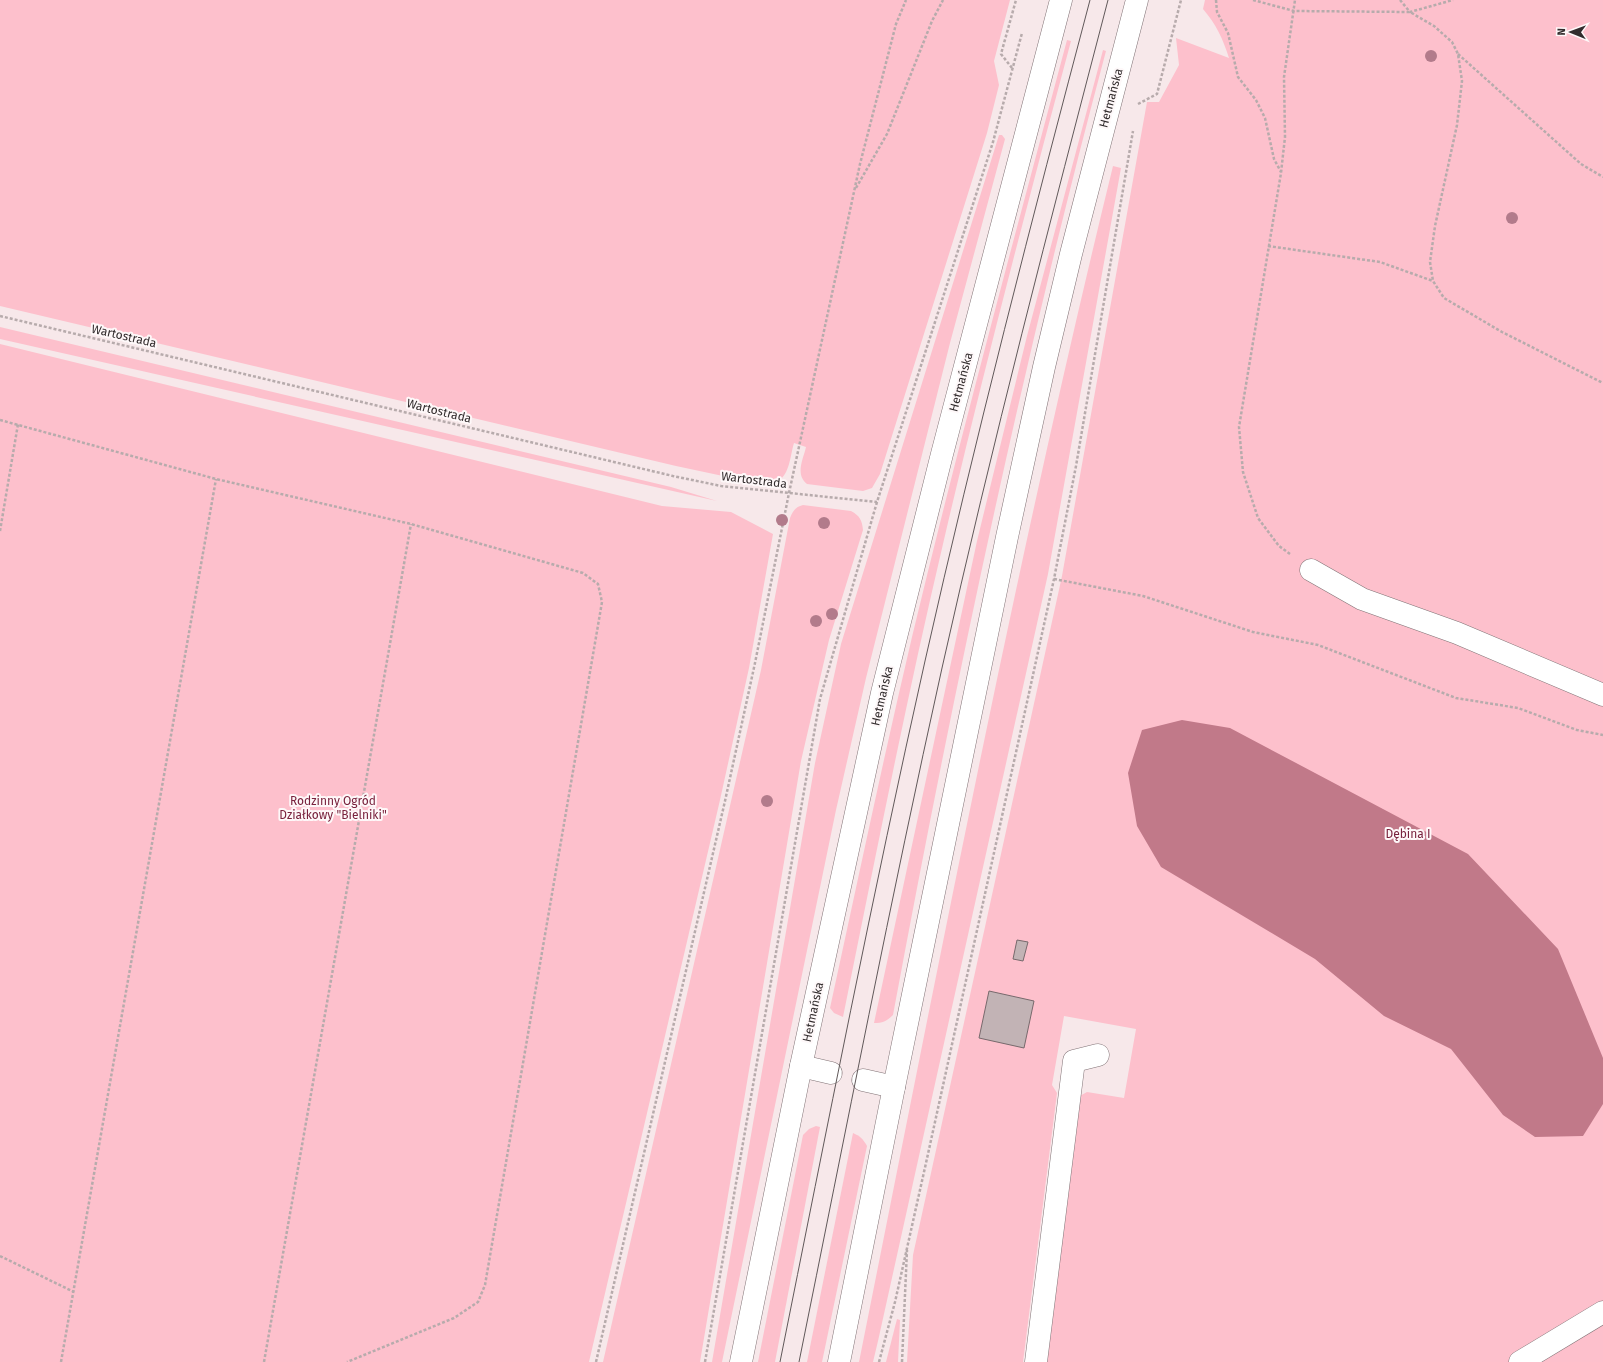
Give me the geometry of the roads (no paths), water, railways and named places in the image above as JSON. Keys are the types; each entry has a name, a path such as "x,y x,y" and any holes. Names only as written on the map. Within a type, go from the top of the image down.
{"main road":[{"name":"Hetmańska","path":"741,1362 801,1066 882,693 944,447 1061,0"},
{"name":"Hetmańska","path":"839,1362 1007,537 1044,367 1071,254 1137,0"},
{"path":"1311,570 1362,599 1457,633 1603,694"},
{"path":"1036,1362 1074,1061 1098,1055"},
{"path":"801,1066 831,1073"},
{"path":"863,1080 894,1086"},
{"path":"1520,1362 1603,1312"}],"tram line":[{"path":"780,1362 869,923 925,661 1004,329 1090,0"},
{"path":"799,1362 923,754 961,584 1043,250 1108,0"}],"park label":[{"name":"Rodzinny Ogród Działkowy \"Bielniki\"","path":"333,808"},
{"name":"Dębina I","path":"1408,834"}]}
